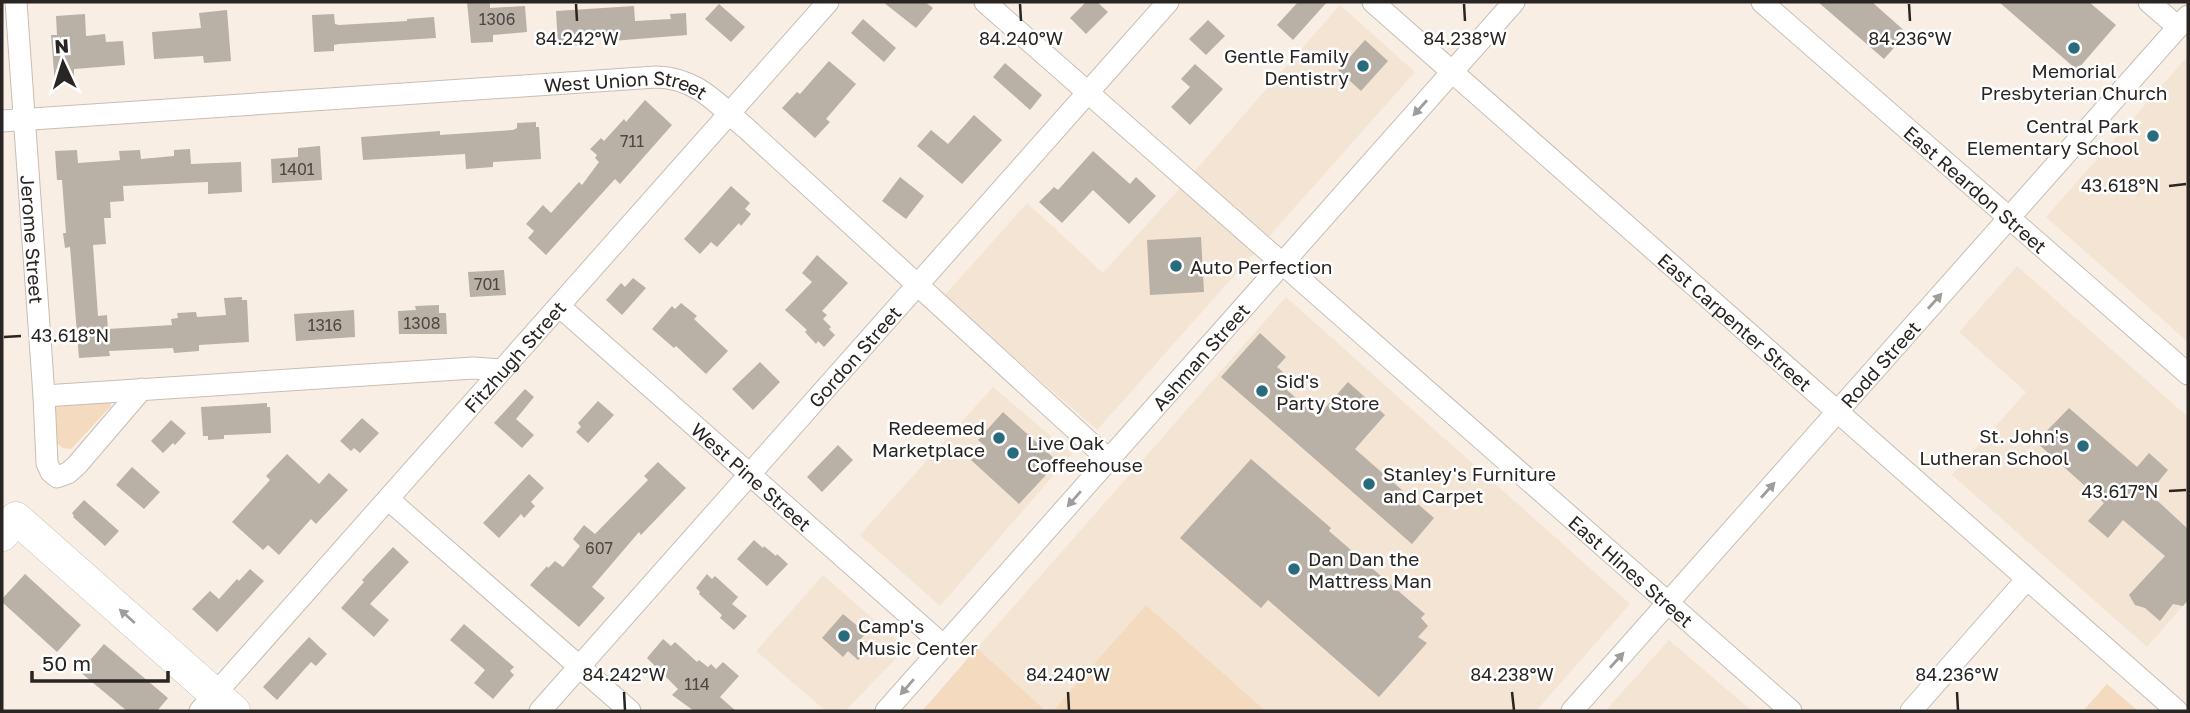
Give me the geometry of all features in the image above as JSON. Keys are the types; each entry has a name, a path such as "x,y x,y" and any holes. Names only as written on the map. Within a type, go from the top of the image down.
{"highway":[{"path":"9,527 216,705"}],"street":[{"name":"Jerome Street","path":"16,2 47,463 51,472 57,477 68,473 77,465 142,389"},
{"name":"Fitzhugh Street","path":"216,705 388,499 828,2"},
{"name":"East Hines Street","path":"985,2 1791,711"},
{"name":"Gordon Street","path":"540,711 1168,2"},
{"name":"East Carpenter Street","path":"1373,2 2176,711"},
{"name":"Ashman Street","path":"886,711 1514,2"},
{"name":"East Reardon Street","path":"1762,2 2188,374"},
{"path":"2149,2 2183,21"},
{"name":"Rodd Street","path":"1572,711 2183,21"},
{"name":"West Union Street","path":"2,121 656,77 697,86 1109,460"},
{"name":"West Pine Street","path":"559,306 944,646"},
{"path":"44,396 473,368 502,370"},
{"path":"388,499 630,711"},
{"path":"1910,711 2028,579"}],"shaded area":[{"path":"1340,5 1415,72 1097,430 944,296 1027,203 1103,273"},
{"name":"Central Park Elementary School","path":"2188,56 2188,342 2046,217"},
{"name":"St. John's Lutheran School","path":"2017,266 2188,417 2188,600 2147,647 1952,475 2026,392 1959,332"},
{"path":"1286,297 1630,604 1536,711 1266,711 1147,606 1053,711 1046,711 977,648"},
{"path":"993,387 1072,454 940,606 860,535"},
{"path":"111,400 111,406 71,449 63,448 55,442 54,406"},
{"path":"823,575 906,648 845,711 826,711 756,651"},
{"path":"1146,605 1266,711 1053,711"},
{"path":"1669,640 1752,711 1605,711"},
{"path":"977,648 1046,711 922,711"},
{"path":"2107,684 2138,711 2083,711"}],"building":[{"path":"467,2 490,2 490,8 525,6 527,32 493,35 493,42 471,43"},
{"path":"883,2 925,2 933,8 916,28"},
{"path":"1086,2 1097,2 1108,12 1086,34 1070,18"},
{"path":"1298,2 1327,2 1293,40 1277,25"},
{"path":"1818,2 1872,2 1907,33 1884,59"},
{"name":"Memorial Presbyterian Church","path":"1999,2 2089,2 2116,25 2077,70"},
{"path":"719,4 745,27 731,42 705,19"},
{"path":"634,6 635,21 671,19 670,14 686,13 687,35 612,41 612,34 579,37 579,45 558,46 556,11"},
{"path":"227,10 231,61 204,63 203,56 154,59 152,32 201,28 199,13"},
{"path":"85,14 86,36 105,34 106,42 123,41 125,65 74,69 74,82 55,84 51,35 57,35 56,16"},
{"path":"334,14 335,24 339,25 434,17 436,38 339,44 334,45 334,51 314,52 312,15"},
{"path":"863,19 896,48 884,62 851,33"},
{"path":"1208,20 1225,36 1206,55 1189,39"},
{"name":"Gentle Family Dentistry","path":"1365,40 1388,61 1361,91 1338,70"},
{"path":"829,61 856,84 826,119 830,122 815,138 782,108 797,92 800,94"},
{"path":"1005,63 1042,95 1030,110 993,77"},
{"path":"1195,64 1223,89 1190,125 1171,107 1190,87 1181,79"},
{"path":"645,100 672,125 620,184 615,179 546,255 528,238 534,231 526,224 543,205 551,213 579,182 582,185 599,162 595,158 597,155 590,149 601,138 604,141 624,119 626,122"},
{"path":"974,115 1002,140 962,184 917,146 931,130 948,144"},
{"path":"536,122 536,127 539,127 541,159 493,162 493,167 466,169 465,154 363,160 361,137 440,131 440,135 513,130 517,128 517,123"},
{"path":"320,146 322,180 272,183 271,159 298,157 298,148"},
{"path":"190,149 191,164 241,162 242,192 208,194 208,182 123,186 124,201 110,202 111,218 104,218 106,244 93,245 98,316 107,315 108,329 172,325 171,319 178,318 177,313 196,312 197,317 226,315 224,298 242,297 242,300 247,300 249,342 199,345 199,351 174,353 173,348 109,351 110,356 79,358 70,247 65,248 62,180 57,180 55,151 77,150 78,163 120,160 119,151 140,150 141,159 174,156 174,150"},
{"path":"1093,151 1130,184 1136,177 1156,196 1129,224 1093,190 1062,223 1039,202 1054,187 1058,190"},
{"path":"900,177 924,196 906,219 882,201"},
{"path":"731,186 750,203 745,209 751,214 717,247 711,242 700,254 684,239"},
{"name":"Auto Perfection","path":"1201,237 1204,292 1150,295 1147,240"},
{"path":"817,255 848,283 822,311 827,315 823,319 835,335 824,347 818,341 816,344 805,332 807,330 785,310 812,282 802,273"},
{"path":"504,270 506,295 470,297 468,272"},
{"path":"633,278 646,288 622,315 606,300 621,283 625,287"},
{"path":"681,303 697,316 694,319 728,351 706,374 676,346 674,348 652,329 672,306 675,309"},
{"path":"439,305 439,313 446,313 447,334 399,334 398,311 416,310 415,306"},
{"path":"354,310 355,337 296,341 294,314"},
{"name":"Stanley's Furniture and Carpet","path":"1260,333 1286,357 1277,367 1294,382 1287,390 1317,417 1348,382 1385,415 1355,449 1434,518 1412,544 1221,377"},
{"path":"760,362 780,382 753,410 732,389"},
{"path":"525,389 534,397 516,419 534,435 522,448 494,423"},
{"path":"598,401 614,415 588,443 576,432 581,427 578,423"},
{"path":"267,403 267,407 270,407 271,433 224,435 224,439 208,440 208,436 203,436 201,407"},
{"path":"2069,408 2137,467 2149,453 2168,470 2149,493 2188,529 2188,600 2183,606 2173,604 2160,621 2145,608 2135,605 2129,595 2165,556 2123,520 2108,538 2088,521 2104,503 2036,442"},
{"name":"Live Oak Coffeehouse","path":"1003,412 1058,462 1019,504 971,460 985,446 978,440"},
{"path":"362,418 379,433 360,453 354,448 351,451 340,441"},
{"path":"171,420 186,433 163,453 151,441"},
{"path":"838,445 853,460 822,492 807,477"},
{"path":"287,454 319,484 329,473 348,490 316,524 311,519 279,555 268,545 263,550 232,522 270,480 266,476"},
{"name":"Dan Dan the Mattress Man","path":"1251,459 1425,614 1421,618 1428,626 1418,637 1427,643 1379,697 1268,600 1261,608 1180,538"},
{"path":"658,462 686,488 641,535 639,532 592,587 605,598 579,627 530,585 555,561 563,567 580,546 573,539 584,525 595,534 648,480 644,476"},
{"path":"132,467 160,492 144,509 116,485"},
{"path":"529,474 544,488 531,502 535,506 524,518 521,514 499,538 483,523"},
{"path":"84,500 119,531 105,546 73,517 72,513"},
{"path":"754,540 788,564 767,586 737,559"},
{"path":"393,547 409,562 370,604 389,620 374,637 341,608 364,582 362,580"},
{"path":"250,569 264,581 217,632 192,609 210,591 219,599"},
{"path":"25,574 81,625 57,652 2,602"},
{"path":"707,574 712,579 715,576 738,597 732,604 747,616 734,630 720,618 722,615 696,588"},
{"name":"Camp's Music Center","path":"843,614 866,633 860,640 869,648 858,660 848,651 843,657 822,638"},
{"path":"464,624 514,667 510,671 514,675 493,699 474,683 485,670 450,640"},
{"path":"309,637 327,654 316,666 311,662 277,700 263,687"},
{"path":"663,639 671,646 675,642 697,662 699,660 708,667 711,664 716,669 723,662 739,676 720,697 736,711 694,711 672,695 678,689 647,658"},
{"path":"104,644 168,698 157,711 127,711 80,672"}],"place":[{"name":"Memorial Presbyterian Church","path":"2074,48"},
{"name":"Gentle Family Dentistry","path":"1363,66"},
{"name":"Central Park Elementary School","path":"2153,136"},
{"name":"Auto Perfection","path":"1176,266"},
{"name":"Sid's Party Store","path":"1262,391"},
{"name":"Redeemed Marketplace","path":"999,438"},
{"name":"St. John's Lutheran School","path":"2083,446"},
{"name":"Live Oak Coffeehouse","path":"1013,453"},
{"name":"Stanley's Furniture and Carpet","path":"1369,484"},
{"name":"Dan Dan the Mattress Man","path":"1294,569"},
{"name":"Camp's Music Center","path":"844,636"}]}
